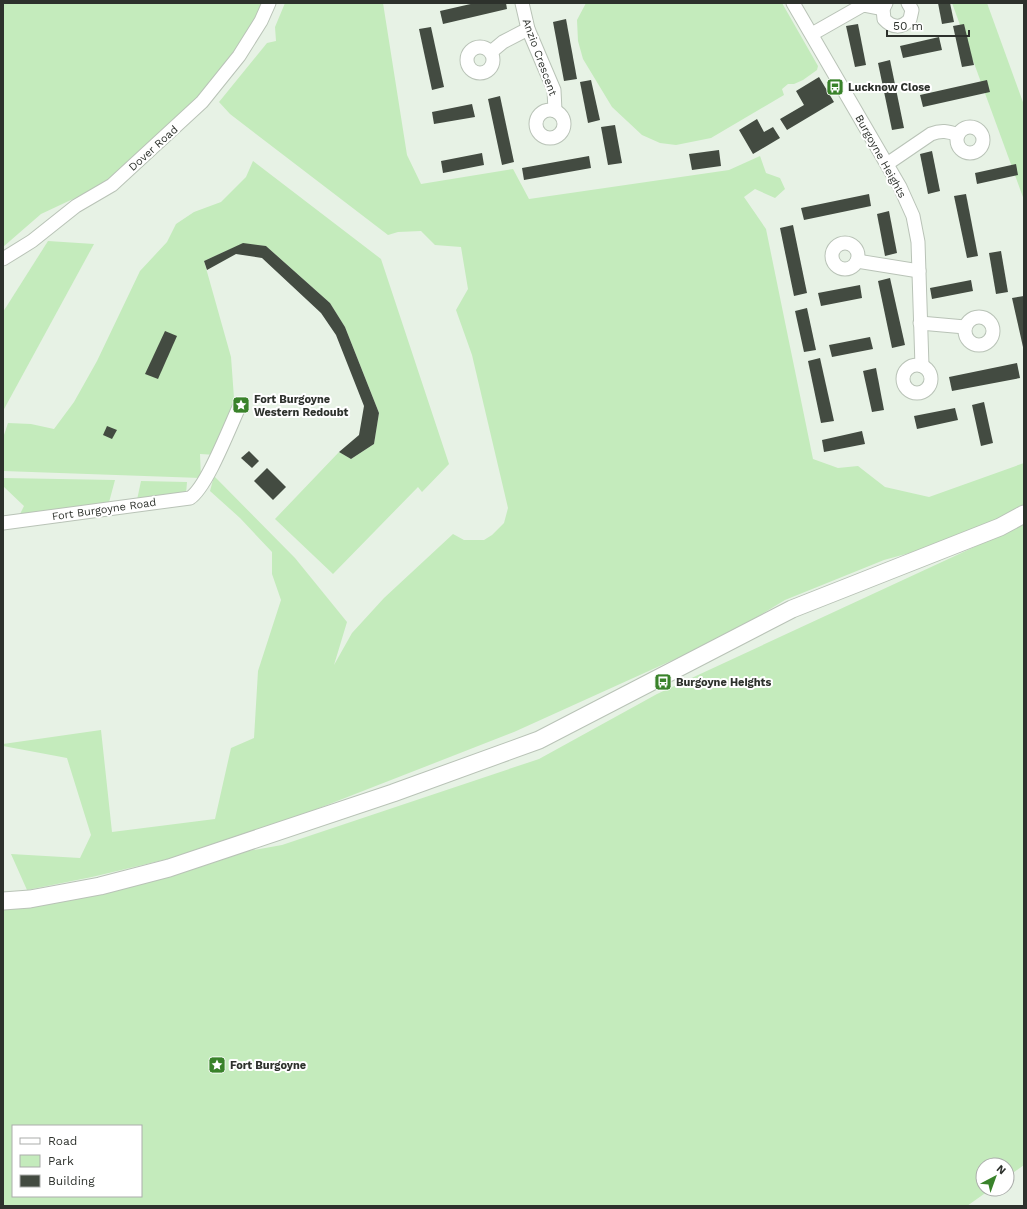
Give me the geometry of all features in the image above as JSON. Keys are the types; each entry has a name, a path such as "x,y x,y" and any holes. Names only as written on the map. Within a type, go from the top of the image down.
{"main road":[{"path":"3,901 30,899 100,886 169,868 392,793 539,740 792,608 1000,527 1024,514"}],"street":[{"name":"Dover Road","path":"3,259 32,241 76,206 112,185 202,102 240,56 261,21 269,3"},
{"name":"Anzio Crescent","path":"522,3 528,29 554,90 555,111"},
{"name":"Burgoyne Heights","path":"793,3 900,187 913,216 918,242 922,366"},
{"path":"812,34 862,4 884,6 884,19 892,26 902,26 910,20 912,15 908,3"},
{"path":"491,52 503,42 528,29"},
{"path":"887,164 931,134 944,131 958,135"},
{"path":"857,261 919,271"},
{"path":"920,323 965,327"},
{"name":"Fort Burgoyne Road","path":"3,523 190,498 201,488 240,405"}],"green space":[{"path":"3,3 269,3 257,36 122,176 41,214 3,247"},
{"path":"285,3 383,3 407,155 421,184 513,169 529,199 729,170 760,156 766,173 780,178 785,189 775,198 755,189 744,197 766,229 813,459 838,468 858,466 885,487 929,497 1024,463 1024,513 993,530 884,560 785,600 726,636 514,732 222,846 92,877 27,890 11,854 80,858 91,835 67,758 3,746 3,744 101,730 112,832 215,819 231,748 254,738 258,671 281,600 272,574 272,552 240,518 210,491 214,476 295,558 347,622 334,665 352,633 384,598 453,534 464,540 484,540 492,535 504,523 508,508 472,355 456,310 468,289 461,247 435,245 421,231 398,232 388,235 230,114 219,102 267,43 276,41 275,27"},
{"path":"586,3 782,3 818,66 817,70 803,80 794,84 788,84 782,89 784,95 711,138 676,145 660,143 642,135 612,107 583,59 578,41 577,20"},
{"path":"952,3 987,3 1024,105 1024,200"},
{"path":"253,161 381,259 449,464 422,492 418,487 333,574 275,519 339,452 351,459 374,444 379,413 345,327 330,303 266,246 242,244 204,261 231,357 234,398 240,405 217,455 200,454 201,478 3,471 3,438 8,423 31,424 54,429 74,402 97,361 140,271 167,242 176,224 194,212 221,202 246,177"},
{"path":"48,241 94,244 3,411 3,312"},
{"path":"3,478 115,480 108,506 18,518 24,506 3,486"},
{"path":"141,481 187,482 186,494 137,500"},
{"path":"1024,524 1024,1165 1015,1171 1015,1157 975,1157 975,1197 980,1197 967,1206 3,1206 3,906 231,854 282,845 539,759 657,694"}],"building":[{"path":"475,3 506,3 507,9 443,24 440,11"},
{"path":"938,3 950,3 954,22 942,24"},
{"path":"566,19 577,79 564,81 553,22"},
{"path":"858,24 866,65 855,67 846,26"},
{"path":"964,24 974,65 962,67 953,26"},
{"path":"431,27 444,87 432,90 419,29"},
{"path":"939,37 942,50 903,58 900,46"},
{"path":"890,60 904,128 892,130 878,63"},
{"path":"819,77 834,102 787,130 780,119 804,105 796,91"},
{"path":"591,80 600,120 588,123 580,82"},
{"path":"987,80 990,92 923,107 920,95"},
{"path":"500,96 514,162 502,165 488,99"},
{"path":"472,104 475,117 434,124 432,112"},
{"path":"757,119 764,132 773,127 780,138 753,154 739,130"},
{"path":"615,125 622,163 608,165 601,127"},
{"path":"719,150 721,166 692,170 689,154"},
{"path":"932,151 940,191 928,194 920,154"},
{"path":"482,153 484,165 443,173 441,161"},
{"path":"589,156 591,168 524,180 522,168"},
{"path":"1016,164 1018,175 977,184 975,173"},
{"path":"869,194 871,206 804,220 801,208"},
{"path":"966,194 978,256 967,258 954,196"},
{"path":"889,211 897,253 885,256 877,214"},
{"path":"793,225 807,293 794,296 780,228"},
{"path":"243,243 266,246 330,303 345,327 379,413 374,444 351,459 339,452 359,435 364,406 336,335 321,313 262,258 236,254 207,270 204,261"},
{"path":"1001,251 1008,292 996,294 989,253"},
{"path":"890,278 905,345 892,348 878,281"},
{"path":"971,280 973,291 932,299 930,288"},
{"path":"860,285 862,298 821,306 818,293"},
{"path":"1024,296 1024,347 1023,347 1012,298"},
{"path":"807,308 816,350 804,352 795,311"},
{"path":"165,331 177,336 158,379 145,374"},
{"path":"870,337 873,349 832,357 829,345"},
{"path":"820,358 834,421 821,423 808,361"},
{"path":"1017,363 1020,378 952,391 949,377"},
{"path":"876,368 884,410 872,412 863,371"},
{"path":"984,402 993,443 981,446 972,405"},
{"path":"955,408 958,420 917,429 914,416"},
{"path":"107,426 117,430 112,439 103,435"},
{"path":"862,431 865,444 824,452 822,440"},
{"path":"249,451 259,461 252,468 241,458"},
{"path":"267,468 286,487 273,500 254,481"}],"place":[{"name":"Lucknow Close","path":"835,87"},
{"name":"Fort Burgoyne Western Redoubt","path":"241,405"},
{"name":"Burgoyne Heights","path":"663,682"},
{"name":"Fort Burgoyne","path":"217,1065"}]}
